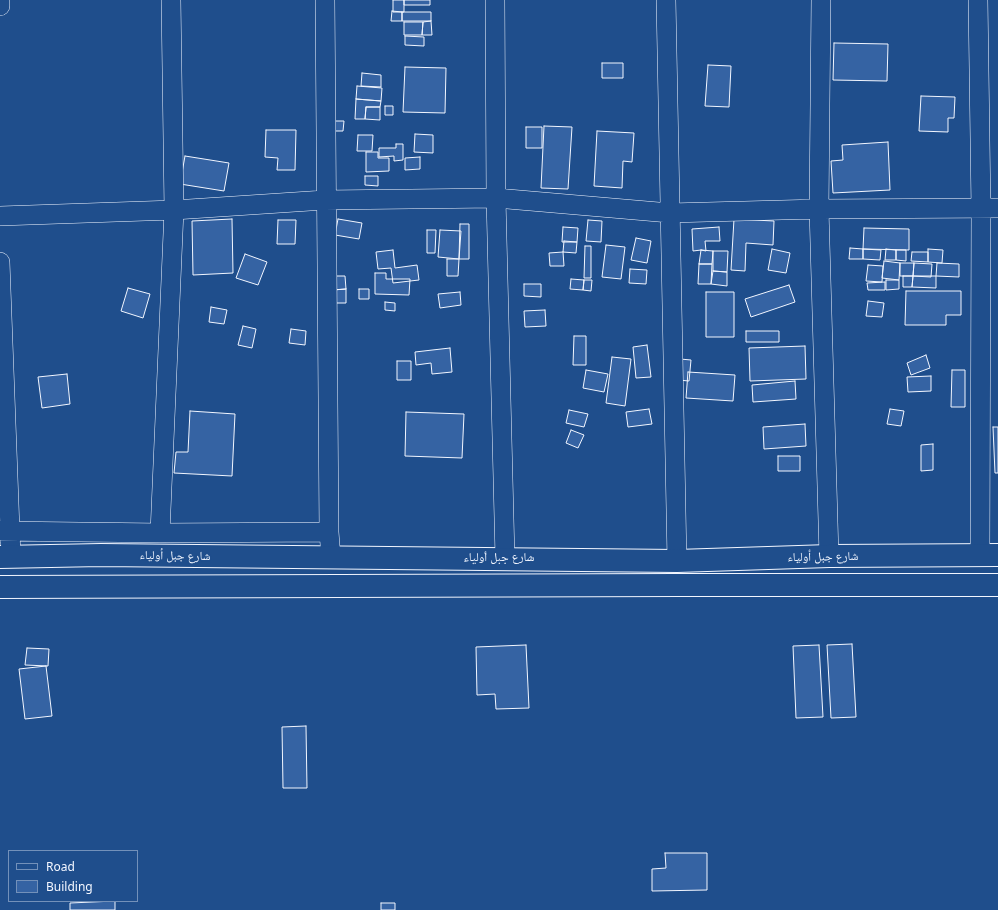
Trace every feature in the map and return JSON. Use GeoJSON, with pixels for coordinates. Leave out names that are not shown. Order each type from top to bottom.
{"type":"FeatureCollection","features":[{"type":"Feature","properties":{"kind":"main road","name":"شارع جبل أولياء"},"geometry":{"type":"LineString","coordinates":[[6,557],[108,555],[677,560],[829,556],[989,555]]}},
{"type":"Feature","properties":{"kind":"main road"},"geometry":{"type":"LineString","coordinates":[[0,587],[998,585]]}},
{"type":"Feature","properties":{"kind":"street"},"geometry":{"type":"LineString","coordinates":[[0,0],[0,6]]}},
{"type":"Feature","properties":{"kind":"street"},"geometry":{"type":"LineString","coordinates":[[160,533],[174,210],[171,0]]}},
{"type":"Feature","properties":{"kind":"street"},"geometry":{"type":"LineString","coordinates":[[325,0],[329,532],[331,558]]}},
{"type":"Feature","properties":{"kind":"street"},"geometry":{"type":"LineString","coordinates":[[495,0],[496,198],[505,558]]}},
{"type":"Feature","properties":{"kind":"street"},"geometry":{"type":"LineString","coordinates":[[666,0],[677,560]]}},
{"type":"Feature","properties":{"kind":"street"},"geometry":{"type":"LineString","coordinates":[[821,0],[819,209],[829,556]]}},
{"type":"Feature","properties":{"kind":"street"},"geometry":{"type":"LineString","coordinates":[[978,0],[990,209],[989,555]]}},
{"type":"Feature","properties":{"kind":"street"},"geometry":{"type":"LineString","coordinates":[[0,216],[174,210],[326,200],[496,198],[670,213],[819,209],[990,209]]}},
{"type":"Feature","properties":{"kind":"street"},"geometry":{"type":"LineString","coordinates":[[0,262],[6,557]]}},
{"type":"Feature","properties":{"kind":"street"},"geometry":{"type":"LineString","coordinates":[[5,531],[160,533],[329,532]]}},
{"type":"Feature","properties":{"kind":"building"},"geometry":{"type":"Polygon","coordinates":[[[393,0],[404,0],[404,12],[393,12],[393,0]]]}},
{"type":"Feature","properties":{"kind":"building"},"geometry":{"type":"Polygon","coordinates":[[[404,0],[430,0],[430,5],[404,5],[404,0]]]}},
{"type":"Feature","properties":{"kind":"building"},"geometry":{"type":"Polygon","coordinates":[[[392,11],[402,12],[402,21],[391,21],[392,11]]]}},
{"type":"Feature","properties":{"kind":"building"},"geometry":{"type":"Polygon","coordinates":[[[402,12],[431,12],[431,21],[402,21],[402,12]]]}},
{"type":"Feature","properties":{"kind":"building"},"geometry":{"type":"Polygon","coordinates":[[[431,21],[432,35],[422,35],[423,22],[431,21]]]}},
{"type":"Feature","properties":{"kind":"building"},"geometry":{"type":"Polygon","coordinates":[[[404,22],[423,22],[422,35],[404,35],[404,22]]]}},
{"type":"Feature","properties":{"kind":"building"},"geometry":{"type":"Polygon","coordinates":[[[405,36],[424,37],[424,46],[405,45],[405,36]]]}},
{"type":"Feature","properties":{"kind":"building"},"geometry":{"type":"Polygon","coordinates":[[[834,43],[888,44],[887,81],[833,80],[834,43]]]}},
{"type":"Feature","properties":{"kind":"building"},"geometry":{"type":"Polygon","coordinates":[[[602,63],[623,63],[623,78],[602,78],[602,63]]]}},
{"type":"Feature","properties":{"kind":"building"},"geometry":{"type":"Polygon","coordinates":[[[708,65],[731,66],[729,107],[705,106],[708,65]]]}},
{"type":"Feature","properties":{"kind":"building"},"geometry":{"type":"Polygon","coordinates":[[[405,67],[446,68],[445,113],[403,112],[405,67]]]}},
{"type":"Feature","properties":{"kind":"building"},"geometry":{"type":"Polygon","coordinates":[[[362,73],[381,75],[381,87],[361,86],[362,73]]]}},
{"type":"Feature","properties":{"kind":"building"},"geometry":{"type":"Polygon","coordinates":[[[357,86],[382,88],[381,101],[356,99],[357,86]]]}},
{"type":"Feature","properties":{"kind":"building"},"geometry":{"type":"Polygon","coordinates":[[[921,96],[955,97],[954,118],[948,118],[948,132],[919,131],[921,96]]]}},
{"type":"Feature","properties":{"kind":"building"},"geometry":{"type":"Polygon","coordinates":[[[356,99],[381,101],[380,107],[366,107],[365,119],[355,119],[356,99]]]}},
{"type":"Feature","properties":{"kind":"building"},"geometry":{"type":"Polygon","coordinates":[[[385,106],[393,106],[393,115],[385,115],[385,106]]]}},
{"type":"Feature","properties":{"kind":"building"},"geometry":{"type":"Polygon","coordinates":[[[366,107],[380,107],[380,120],[365,119],[366,107]]]}},
{"type":"Feature","properties":{"kind":"building"},"geometry":{"type":"Polygon","coordinates":[[[330,121],[344,121],[343,131],[330,131],[330,121]]]}},
{"type":"Feature","properties":{"kind":"building"},"geometry":{"type":"Polygon","coordinates":[[[544,126],[572,127],[568,189],[541,188],[544,126]]]}},
{"type":"Feature","properties":{"kind":"building"},"geometry":{"type":"Polygon","coordinates":[[[526,127],[542,127],[542,148],[526,148],[526,127]]]}},
{"type":"Feature","properties":{"kind":"building"},"geometry":{"type":"Polygon","coordinates":[[[266,130],[296,130],[295,170],[277,170],[278,158],[265,157],[266,130]]]}},
{"type":"Feature","properties":{"kind":"building"},"geometry":{"type":"Polygon","coordinates":[[[597,131],[634,133],[632,162],[623,161],[622,188],[594,186],[597,131]]]}},
{"type":"Feature","properties":{"kind":"building"},"geometry":{"type":"Polygon","coordinates":[[[415,134],[433,135],[433,153],[414,152],[415,134]]]}},
{"type":"Feature","properties":{"kind":"building"},"geometry":{"type":"Polygon","coordinates":[[[358,135],[373,135],[372,151],[357,151],[358,135]]]}},
{"type":"Feature","properties":{"kind":"building"},"geometry":{"type":"Polygon","coordinates":[[[888,142],[890,190],[833,193],[831,161],[843,160],[842,145],[888,142]]]}},
{"type":"Feature","properties":{"kind":"building"},"geometry":{"type":"Polygon","coordinates":[[[396,144],[403,144],[403,160],[394,161],[394,156],[379,157],[379,148],[396,148],[396,144]]]}},
{"type":"Feature","properties":{"kind":"building"},"geometry":{"type":"Polygon","coordinates":[[[366,152],[378,152],[378,158],[389,158],[389,171],[366,172],[366,152]]]}},
{"type":"Feature","properties":{"kind":"building"},"geometry":{"type":"Polygon","coordinates":[[[185,156],[229,163],[224,191],[180,184],[185,156]]]}},
{"type":"Feature","properties":{"kind":"building"},"geometry":{"type":"Polygon","coordinates":[[[420,157],[420,169],[405,170],[405,158],[420,157]]]}},
{"type":"Feature","properties":{"kind":"building"},"geometry":{"type":"Polygon","coordinates":[[[365,176],[378,176],[378,186],[365,185],[365,176]]]}},
{"type":"Feature","properties":{"kind":"building"},"geometry":{"type":"Polygon","coordinates":[[[232,219],[233,273],[193,275],[192,221],[232,219]]]}},
{"type":"Feature","properties":{"kind":"building"},"geometry":{"type":"Polygon","coordinates":[[[338,219],[362,223],[359,239],[335,235],[338,219]]]}},
{"type":"Feature","properties":{"kind":"building"},"geometry":{"type":"Polygon","coordinates":[[[734,219],[774,221],[773,245],[746,243],[745,271],[731,270],[734,219]]]}},
{"type":"Feature","properties":{"kind":"building"},"geometry":{"type":"Polygon","coordinates":[[[278,220],[296,220],[295,244],[277,244],[278,220]]]}},
{"type":"Feature","properties":{"kind":"building"},"geometry":{"type":"Polygon","coordinates":[[[588,220],[602,221],[601,242],[586,241],[588,220]]]}},
{"type":"Feature","properties":{"kind":"building"},"geometry":{"type":"Polygon","coordinates":[[[460,224],[469,224],[469,259],[459,259],[460,224]]]}},
{"type":"Feature","properties":{"kind":"building"},"geometry":{"type":"Polygon","coordinates":[[[563,227],[578,228],[577,242],[562,242],[563,227]]]}},
{"type":"Feature","properties":{"kind":"building"},"geometry":{"type":"Polygon","coordinates":[[[719,227],[720,241],[705,241],[706,251],[693,251],[692,229],[719,227]]]}},
{"type":"Feature","properties":{"kind":"building"},"geometry":{"type":"Polygon","coordinates":[[[864,228],[909,229],[909,250],[863,249],[864,228]]]}},
{"type":"Feature","properties":{"kind":"building"},"geometry":{"type":"Polygon","coordinates":[[[427,230],[436,230],[435,253],[427,253],[427,230]]]}},
{"type":"Feature","properties":{"kind":"building"},"geometry":{"type":"Polygon","coordinates":[[[440,230],[461,231],[459,259],[438,257],[440,230]]]}},
{"type":"Feature","properties":{"kind":"building"},"geometry":{"type":"Polygon","coordinates":[[[636,238],[651,241],[647,263],[631,260],[636,238]]]}},
{"type":"Feature","properties":{"kind":"building"},"geometry":{"type":"Polygon","coordinates":[[[564,241],[577,242],[576,253],[563,252],[564,241]]]}},
{"type":"Feature","properties":{"kind":"building"},"geometry":{"type":"Polygon","coordinates":[[[606,245],[625,247],[621,279],[602,277],[606,245]]]}},
{"type":"Feature","properties":{"kind":"building"},"geometry":{"type":"Polygon","coordinates":[[[585,246],[591,246],[591,278],[584,278],[585,246]]]}},
{"type":"Feature","properties":{"kind":"building"},"geometry":{"type":"Polygon","coordinates":[[[850,248],[863,249],[863,259],[849,259],[850,248]]]}},
{"type":"Feature","properties":{"kind":"building"},"geometry":{"type":"Polygon","coordinates":[[[772,249],[790,253],[786,273],[768,270],[772,249]]]}},
{"type":"Feature","properties":{"kind":"building"},"geometry":{"type":"Polygon","coordinates":[[[863,249],[881,250],[880,260],[863,259],[863,249]]]}},
{"type":"Feature","properties":{"kind":"building"},"geometry":{"type":"Polygon","coordinates":[[[886,249],[896,250],[896,260],[885,260],[886,249]]]}},
{"type":"Feature","properties":{"kind":"building"},"geometry":{"type":"Polygon","coordinates":[[[928,249],[943,250],[942,263],[928,262],[928,249]]]}},
{"type":"Feature","properties":{"kind":"building"},"geometry":{"type":"Polygon","coordinates":[[[393,250],[395,268],[417,265],[419,280],[393,283],[391,268],[378,269],[376,252],[393,250]]]}},
{"type":"Feature","properties":{"kind":"building"},"geometry":{"type":"Polygon","coordinates":[[[701,250],[713,251],[712,264],[699,264],[701,250]]]}},
{"type":"Feature","properties":{"kind":"building"},"geometry":{"type":"Polygon","coordinates":[[[896,250],[906,250],[906,261],[896,260],[896,250]]]}},
{"type":"Feature","properties":{"kind":"building"},"geometry":{"type":"Polygon","coordinates":[[[713,251],[728,251],[727,272],[713,271],[713,251]]]}},
{"type":"Feature","properties":{"kind":"building"},"geometry":{"type":"Polygon","coordinates":[[[563,252],[564,266],[550,266],[549,253],[563,252]]]}},
{"type":"Feature","properties":{"kind":"building"},"geometry":{"type":"Polygon","coordinates":[[[912,252],[928,252],[928,262],[911,261],[912,252]]]}},
{"type":"Feature","properties":{"kind":"building"},"geometry":{"type":"Polygon","coordinates":[[[245,254],[267,262],[258,285],[236,278],[245,254]]]}},
{"type":"Feature","properties":{"kind":"building"},"geometry":{"type":"Polygon","coordinates":[[[447,259],[459,259],[458,276],[447,276],[447,259]]]}},
{"type":"Feature","properties":{"kind":"building"},"geometry":{"type":"Polygon","coordinates":[[[884,261],[900,263],[899,280],[882,278],[884,261]]]}},
{"type":"Feature","properties":{"kind":"building"},"geometry":{"type":"Polygon","coordinates":[[[900,263],[914,263],[913,276],[900,276],[900,263]]]}},
{"type":"Feature","properties":{"kind":"building"},"geometry":{"type":"Polygon","coordinates":[[[914,263],[932,264],[931,277],[913,276],[914,263]]]}},
{"type":"Feature","properties":{"kind":"building"},"geometry":{"type":"Polygon","coordinates":[[[937,263],[959,264],[959,277],[936,276],[937,263]]]}},
{"type":"Feature","properties":{"kind":"building"},"geometry":{"type":"Polygon","coordinates":[[[699,264],[712,264],[711,284],[698,284],[699,264]]]}},
{"type":"Feature","properties":{"kind":"building"},"geometry":{"type":"Polygon","coordinates":[[[868,265],[883,266],[882,282],[866,281],[868,265]]]}},
{"type":"Feature","properties":{"kind":"building"},"geometry":{"type":"Polygon","coordinates":[[[630,269],[647,270],[646,284],[629,283],[630,269]]]}},
{"type":"Feature","properties":{"kind":"building"},"geometry":{"type":"Polygon","coordinates":[[[713,271],[727,272],[727,286],[711,284],[713,271]]]}},
{"type":"Feature","properties":{"kind":"building"},"geometry":{"type":"Polygon","coordinates":[[[375,273],[386,273],[386,279],[410,279],[409,295],[375,294],[375,273]]]}},
{"type":"Feature","properties":{"kind":"building"},"geometry":{"type":"Polygon","coordinates":[[[332,276],[345,276],[346,289],[332,290],[332,276]]]}},
{"type":"Feature","properties":{"kind":"building"},"geometry":{"type":"Polygon","coordinates":[[[903,276],[913,276],[912,287],[903,287],[903,276]]]}},
{"type":"Feature","properties":{"kind":"building"},"geometry":{"type":"Polygon","coordinates":[[[913,276],[936,276],[936,288],[912,287],[913,276]]]}},
{"type":"Feature","properties":{"kind":"building"},"geometry":{"type":"Polygon","coordinates":[[[571,279],[584,280],[583,290],[570,289],[571,279]]]}},
{"type":"Feature","properties":{"kind":"building"},"geometry":{"type":"Polygon","coordinates":[[[584,280],[592,280],[591,291],[583,290],[584,280]]]}},
{"type":"Feature","properties":{"kind":"building"},"geometry":{"type":"Polygon","coordinates":[[[886,280],[899,280],[899,289],[886,290],[886,280]]]}},
{"type":"Feature","properties":{"kind":"building"},"geometry":{"type":"Polygon","coordinates":[[[885,282],[885,290],[868,290],[867,283],[885,282]]]}},
{"type":"Feature","properties":{"kind":"building"},"geometry":{"type":"Polygon","coordinates":[[[524,284],[541,284],[541,297],[524,296],[524,284]]]}},
{"type":"Feature","properties":{"kind":"building"},"geometry":{"type":"Polygon","coordinates":[[[789,285],[795,302],[751,317],[745,299],[789,285]]]}},
{"type":"Feature","properties":{"kind":"building"},"geometry":{"type":"Polygon","coordinates":[[[128,288],[150,294],[143,318],[121,311],[128,288]]]}},
{"type":"Feature","properties":{"kind":"building"},"geometry":{"type":"Polygon","coordinates":[[[346,289],[346,303],[332,303],[332,290],[346,289]]]}},
{"type":"Feature","properties":{"kind":"building"},"geometry":{"type":"Polygon","coordinates":[[[359,289],[369,289],[369,299],[359,299],[359,289]]]}},
{"type":"Feature","properties":{"kind":"building"},"geometry":{"type":"Polygon","coordinates":[[[906,291],[961,291],[961,315],[946,315],[946,325],[905,325],[906,291]]]}},
{"type":"Feature","properties":{"kind":"building"},"geometry":{"type":"Polygon","coordinates":[[[460,292],[461,305],[440,308],[438,294],[460,292]]]}},
{"type":"Feature","properties":{"kind":"building"},"geometry":{"type":"Polygon","coordinates":[[[706,292],[734,292],[734,337],[706,337],[706,292]]]}},
{"type":"Feature","properties":{"kind":"building"},"geometry":{"type":"Polygon","coordinates":[[[868,301],[884,303],[882,317],[866,316],[868,301]]]}},
{"type":"Feature","properties":{"kind":"building"},"geometry":{"type":"Polygon","coordinates":[[[385,302],[395,303],[395,311],[385,310],[385,302]]]}},
{"type":"Feature","properties":{"kind":"building"},"geometry":{"type":"Polygon","coordinates":[[[211,307],[227,310],[224,324],[209,322],[211,307]]]}},
{"type":"Feature","properties":{"kind":"building"},"geometry":{"type":"Polygon","coordinates":[[[545,310],[546,326],[525,327],[524,311],[545,310]]]}},
{"type":"Feature","properties":{"kind":"building"},"geometry":{"type":"Polygon","coordinates":[[[243,326],[256,329],[252,348],[238,345],[243,326]]]}},
{"type":"Feature","properties":{"kind":"building"},"geometry":{"type":"Polygon","coordinates":[[[291,329],[306,331],[305,345],[289,343],[291,329]]]}},
{"type":"Feature","properties":{"kind":"building"},"geometry":{"type":"Polygon","coordinates":[[[746,331],[779,331],[779,342],[746,342],[746,331]]]}},
{"type":"Feature","properties":{"kind":"building"},"geometry":{"type":"Polygon","coordinates":[[[574,336],[586,336],[586,365],[573,365],[574,336]]]}},
{"type":"Feature","properties":{"kind":"building"},"geometry":{"type":"Polygon","coordinates":[[[647,345],[651,377],[636,378],[633,347],[647,345]]]}},
{"type":"Feature","properties":{"kind":"building"},"geometry":{"type":"Polygon","coordinates":[[[805,346],[806,379],[750,381],[749,348],[805,346]]]}},
{"type":"Feature","properties":{"kind":"building"},"geometry":{"type":"Polygon","coordinates":[[[450,348],[452,372],[432,374],[431,363],[416,365],[415,352],[450,348]]]}},
{"type":"Feature","properties":{"kind":"building"},"geometry":{"type":"Polygon","coordinates":[[[926,355],[930,368],[911,375],[907,363],[926,355]]]}},
{"type":"Feature","properties":{"kind":"building"},"geometry":{"type":"Polygon","coordinates":[[[612,357],[631,359],[625,406],[606,403],[612,357]]]}},
{"type":"Feature","properties":{"kind":"building"},"geometry":{"type":"Polygon","coordinates":[[[680,359],[691,360],[689,381],[678,380],[680,359]]]}},
{"type":"Feature","properties":{"kind":"building"},"geometry":{"type":"Polygon","coordinates":[[[397,361],[411,361],[411,380],[397,380],[397,361]]]}},
{"type":"Feature","properties":{"kind":"building"},"geometry":{"type":"Polygon","coordinates":[[[586,370],[608,374],[604,392],[583,388],[586,370]]]}},
{"type":"Feature","properties":{"kind":"building"},"geometry":{"type":"Polygon","coordinates":[[[952,370],[965,370],[965,407],[951,407],[952,370]]]}},
{"type":"Feature","properties":{"kind":"building"},"geometry":{"type":"Polygon","coordinates":[[[688,372],[735,375],[733,401],[686,398],[688,372]]]}},
{"type":"Feature","properties":{"kind":"building"},"geometry":{"type":"Polygon","coordinates":[[[67,374],[70,404],[42,408],[38,377],[67,374]]]}},
{"type":"Feature","properties":{"kind":"building"},"geometry":{"type":"Polygon","coordinates":[[[931,376],[931,391],[908,392],[907,377],[931,376]]]}},
{"type":"Feature","properties":{"kind":"building"},"geometry":{"type":"Polygon","coordinates":[[[795,381],[796,399],[753,402],[752,385],[795,381]]]}},
{"type":"Feature","properties":{"kind":"building"},"geometry":{"type":"Polygon","coordinates":[[[649,409],[652,424],[628,427],[626,412],[649,409]]]}},
{"type":"Feature","properties":{"kind":"building"},"geometry":{"type":"Polygon","coordinates":[[[890,409],[904,411],[901,426],[887,424],[890,409]]]}},
{"type":"Feature","properties":{"kind":"building"},"geometry":{"type":"Polygon","coordinates":[[[569,410],[588,414],[584,427],[566,423],[569,410]]]}},
{"type":"Feature","properties":{"kind":"building"},"geometry":{"type":"Polygon","coordinates":[[[190,411],[235,414],[232,476],[174,473],[176,452],[188,452],[190,411]]]}},
{"type":"Feature","properties":{"kind":"building"},"geometry":{"type":"Polygon","coordinates":[[[406,412],[464,414],[462,458],[405,456],[406,412]]]}},
{"type":"Feature","properties":{"kind":"building"},"geometry":{"type":"Polygon","coordinates":[[[805,424],[806,446],[764,449],[763,427],[805,424]]]}},
{"type":"Feature","properties":{"kind":"building"},"geometry":{"type":"Polygon","coordinates":[[[993,427],[998,427],[998,473],[995,473],[993,427]]]}},
{"type":"Feature","properties":{"kind":"building"},"geometry":{"type":"Polygon","coordinates":[[[571,430],[584,435],[578,448],[566,443],[571,430]]]}},
{"type":"Feature","properties":{"kind":"building"},"geometry":{"type":"Polygon","coordinates":[[[933,444],[933,470],[921,471],[921,445],[933,444]]]}},
{"type":"Feature","properties":{"kind":"building"},"geometry":{"type":"Polygon","coordinates":[[[778,456],[800,456],[800,471],[778,471],[778,456]]]}},
{"type":"Feature","properties":{"kind":"building"},"geometry":{"type":"Polygon","coordinates":[[[852,644],[856,717],[831,718],[827,645],[852,644]]]}},
{"type":"Feature","properties":{"kind":"building"},"geometry":{"type":"Polygon","coordinates":[[[526,645],[529,708],[496,709],[495,694],[477,695],[476,647],[526,645]]]}},
{"type":"Feature","properties":{"kind":"building"},"geometry":{"type":"Polygon","coordinates":[[[819,645],[823,717],[796,718],[793,646],[819,645]]]}},
{"type":"Feature","properties":{"kind":"building"},"geometry":{"type":"Polygon","coordinates":[[[27,648],[49,649],[48,666],[25,665],[27,648]]]}},
{"type":"Feature","properties":{"kind":"building"},"geometry":{"type":"Polygon","coordinates":[[[46,666],[52,716],[25,719],[19,669],[46,666]]]}},
{"type":"Feature","properties":{"kind":"building"},"geometry":{"type":"Polygon","coordinates":[[[306,726],[307,788],[283,788],[282,727],[306,726]]]}},
{"type":"Feature","properties":{"kind":"building"},"geometry":{"type":"Polygon","coordinates":[[[665,853],[707,853],[707,890],[652,891],[652,869],[666,868],[665,853]]]}},
{"type":"Feature","properties":{"kind":"building"},"geometry":{"type":"Polygon","coordinates":[[[115,902],[115,910],[70,910],[70,903],[115,902]]]}},
{"type":"Feature","properties":{"kind":"building"},"geometry":{"type":"Polygon","coordinates":[[[381,903],[395,903],[395,910],[381,910],[381,903]]]}}]}
